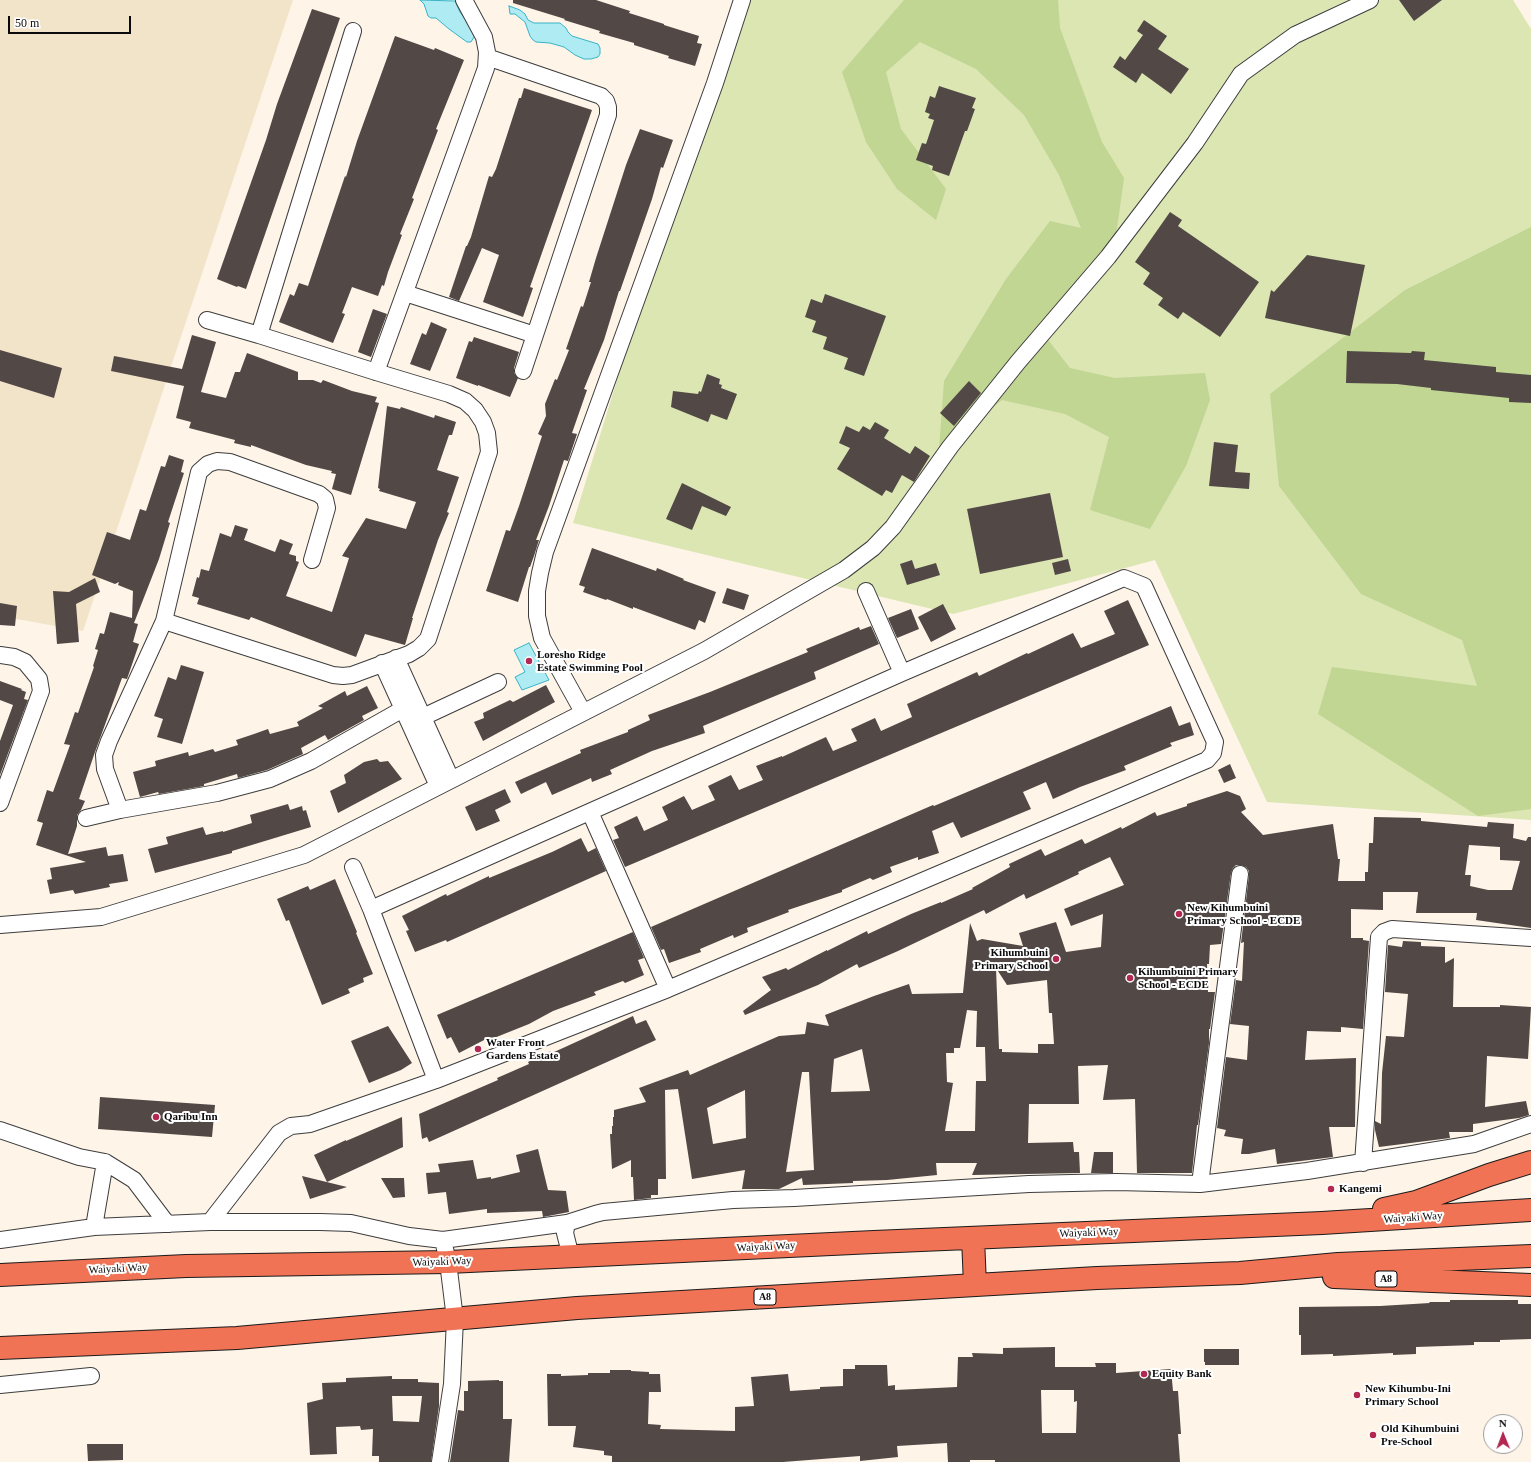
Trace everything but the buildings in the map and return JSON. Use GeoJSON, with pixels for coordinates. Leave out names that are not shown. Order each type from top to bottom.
{"type":"FeatureCollection","features":[{"type":"Feature","properties":{"kind":"highway"},"geometry":{"type":"LineString","coordinates":[[1322,1223],[1416,1202],[1489,1175],[1531,1162]]}},
{"type":"Feature","properties":{"kind":"highway","name":"Waiyaki Way"},"geometry":{"type":"LineString","coordinates":[[0,1274],[186,1266],[448,1262],[570,1257],[1322,1223],[1531,1210]]}},
{"type":"Feature","properties":{"kind":"highway"},"geometry":{"type":"LineString","coordinates":[[973,1238],[974,1285]]}},
{"type":"Feature","properties":{"kind":"highway","name":"A8"},"geometry":{"type":"LineString","coordinates":[[0,1348],[237,1338],[578,1308],[1097,1278],[1240,1273],[1338,1264],[1531,1256]]}},
{"type":"Feature","properties":{"kind":"highway","name":"A8"},"geometry":{"type":"LineString","coordinates":[[1240,1273],[1531,1285]]}},
{"type":"Feature","properties":{"kind":"street"},"geometry":{"type":"LineString","coordinates":[[376,372],[486,68],[487,58],[484,37],[464,0]]}},
{"type":"Feature","properties":{"kind":"street"},"geometry":{"type":"LineString","coordinates":[[583,712],[542,638],[537,616],[537,590],[544,552],[715,83],[742,0]]}},
{"type":"Feature","properties":{"kind":"street"},"geometry":{"type":"LineString","coordinates":[[0,925],[101,917],[304,855],[704,651],[844,570],[873,548],[893,527],[950,447],[1018,362],[1112,251],[1195,144],[1241,74],[1295,35],[1370,0]]}},
{"type":"Feature","properties":{"kind":"street"},"geometry":{"type":"LineString","coordinates":[[259,335],[353,31]]}},
{"type":"Feature","properties":{"kind":"street"},"geometry":{"type":"LineString","coordinates":[[487,58],[601,96],[606,101],[608,107],[608,115],[523,371]]}},
{"type":"Feature","properties":{"kind":"street"},"geometry":{"type":"LineString","coordinates":[[405,293],[535,336]]}},
{"type":"Feature","properties":{"kind":"street"},"geometry":{"type":"LineString","coordinates":[[164,621],[333,675],[352,675],[409,654],[420,648],[428,639],[489,452],[489,442],[483,422],[475,410],[466,401],[449,394],[207,320]]}},
{"type":"Feature","properties":{"kind":"street"},"geometry":{"type":"LineString","coordinates":[[120,810],[105,769],[104,755],[164,621],[199,472],[208,464],[218,461],[230,462],[319,494],[325,500],[327,508],[312,560]]}},
{"type":"Feature","properties":{"kind":"street"},"geometry":{"type":"LineString","coordinates":[[210,1222],[279,1133],[291,1126],[310,1124],[436,1080],[668,989],[1207,760],[1213,753],[1215,742],[1144,586],[1124,578],[902,674],[371,909]]}},
{"type":"Feature","properties":{"kind":"street"},"geometry":{"type":"LineString","coordinates":[[866,591],[902,674]]}},
{"type":"Feature","properties":{"kind":"street"},"geometry":{"type":"LineString","coordinates":[[0,655],[14,657],[25,662],[39,679],[41,691],[0,803]]}},
{"type":"Feature","properties":{"kind":"street"},"geometry":{"type":"LineString","coordinates":[[389,661],[404,709],[445,783]]}},
{"type":"Feature","properties":{"kind":"street"},"geometry":{"type":"LineString","coordinates":[[389,661],[423,717],[445,783]]}},
{"type":"Feature","properties":{"kind":"street"},"geometry":{"type":"LineString","coordinates":[[423,717],[498,682]]}},
{"type":"Feature","properties":{"kind":"street"},"geometry":{"type":"LineString","coordinates":[[86,818],[120,810],[217,793],[270,779],[311,761],[404,709]]}},
{"type":"Feature","properties":{"kind":"street"},"geometry":{"type":"LineString","coordinates":[[590,812],[668,989]]}},
{"type":"Feature","properties":{"kind":"street"},"geometry":{"type":"LineString","coordinates":[[353,867],[371,909],[436,1080]]}},
{"type":"Feature","properties":{"kind":"street"},"geometry":{"type":"LineString","coordinates":[[1200,1184],[1240,874]]}},
{"type":"Feature","properties":{"kind":"street"},"geometry":{"type":"LineString","coordinates":[[1363,1163],[1379,937],[1384,932],[1392,929],[1531,938]]}},
{"type":"Feature","properties":{"kind":"street"},"geometry":{"type":"LineString","coordinates":[[0,1240],[94,1227],[210,1222],[320,1222],[351,1223],[409,1236],[443,1240],[567,1223],[603,1212],[733,1200],[802,1198],[1029,1184],[1116,1182],[1200,1184],[1363,1163],[1474,1144],[1531,1124]]}},
{"type":"Feature","properties":{"kind":"street"},"geometry":{"type":"LineString","coordinates":[[0,1130],[68,1154],[105,1162],[134,1180],[169,1224]]}},
{"type":"Feature","properties":{"kind":"street"},"geometry":{"type":"LineString","coordinates":[[94,1227],[105,1162]]}},
{"type":"Feature","properties":{"kind":"street"},"geometry":{"type":"LineString","coordinates":[[567,1223],[566,1233],[570,1257]]}},
{"type":"Feature","properties":{"kind":"street"},"geometry":{"type":"LineString","coordinates":[[440,1462],[452,1384],[455,1319],[448,1262],[443,1240]]}},
{"type":"Feature","properties":{"kind":"street"},"geometry":{"type":"LineString","coordinates":[[0,1385],[91,1376]]}},
{"type":"Feature","properties":{"kind":"shaded area"},"geometry":{"type":"Polygon","coordinates":[[[0,0],[293,0],[83,631],[0,616],[0,0]]]}},
{"type":"Feature","properties":{"kind":"green space"},"geometry":{"type":"Polygon","coordinates":[[[734,0],[1513,0],[1531,29],[1531,820],[1267,802],[1155,560],[953,614],[573,523],[734,0]]]}},
{"type":"Feature","properties":{"kind":"green space"},"geometry":{"type":"Polygon","coordinates":[[[904,0],[1058,0],[1060,28],[1102,142],[1124,178],[1113,257],[1045,336],[1070,368],[1115,378],[1205,373],[1210,400],[1186,466],[1150,529],[1090,510],[1109,437],[1065,414],[1002,400],[939,450],[944,381],[1006,279],[1050,221],[1081,228],[1059,175],[1024,115],[976,69],[920,42],[886,72],[901,129],[946,189],[936,220],[897,189],[866,142],[842,72],[904,0]]]}},
{"type":"Feature","properties":{"kind":"green space"},"geometry":{"type":"Polygon","coordinates":[[[1531,227],[1531,809],[1478,816],[1318,714],[1332,667],[1477,686],[1462,640],[1361,594],[1279,486],[1270,394],[1405,290],[1531,227]]]}},
{"type":"Feature","properties":{"kind":"water"},"geometry":{"type":"Polygon","coordinates":[[[420,0],[455,1],[460,12],[477,35],[471,42],[467,42],[436,18],[431,18],[428,16],[424,4],[420,0]]]}},
{"type":"Feature","properties":{"kind":"water"},"geometry":{"type":"Polygon","coordinates":[[[509,6],[520,10],[525,14],[528,20],[534,23],[560,23],[572,36],[598,44],[600,54],[598,57],[584,59],[575,55],[564,47],[550,43],[536,42],[530,36],[525,22],[515,14],[510,14],[509,6]]]}},
{"type":"Feature","properties":{"kind":"water","name":"Loresho Ridge Estate Swimming Pool"},"geometry":{"type":"Polygon","coordinates":[[[529,643],[549,680],[522,690],[515,677],[525,672],[514,650],[529,643]]]}},
{"type":"Feature","properties":{"kind":"place","name":"Loresho Ridge Estate Swimming Pool"},"geometry":{"type":"Point","coordinates":[529,661]}},
{"type":"Feature","properties":{"kind":"place","name":"New Kihumbuini Primary School - ECDE"},"geometry":{"type":"Point","coordinates":[1179,914]}},
{"type":"Feature","properties":{"kind":"place","name":"Kihumbuini Primary School"},"geometry":{"type":"Point","coordinates":[1056,959]}},
{"type":"Feature","properties":{"kind":"place","name":"Kihumbuini Primary School - ECDE"},"geometry":{"type":"Point","coordinates":[1130,978]}},
{"type":"Feature","properties":{"kind":"place","name":"Water Front Gardens Estate"},"geometry":{"type":"Point","coordinates":[478,1049]}},
{"type":"Feature","properties":{"kind":"place","name":"Qaribu Inn"},"geometry":{"type":"Point","coordinates":[156,1117]}},
{"type":"Feature","properties":{"kind":"place","name":"Kangemi"},"geometry":{"type":"Point","coordinates":[1331,1189]}},
{"type":"Feature","properties":{"kind":"place","name":"Equity Bank"},"geometry":{"type":"Point","coordinates":[1144,1374]}},
{"type":"Feature","properties":{"kind":"place","name":"New Kihumbu-Ini Primary School"},"geometry":{"type":"Point","coordinates":[1357,1395]}},
{"type":"Feature","properties":{"kind":"place","name":"Old Kihumbuini Pre-School"},"geometry":{"type":"Point","coordinates":[1373,1435]}}]}
